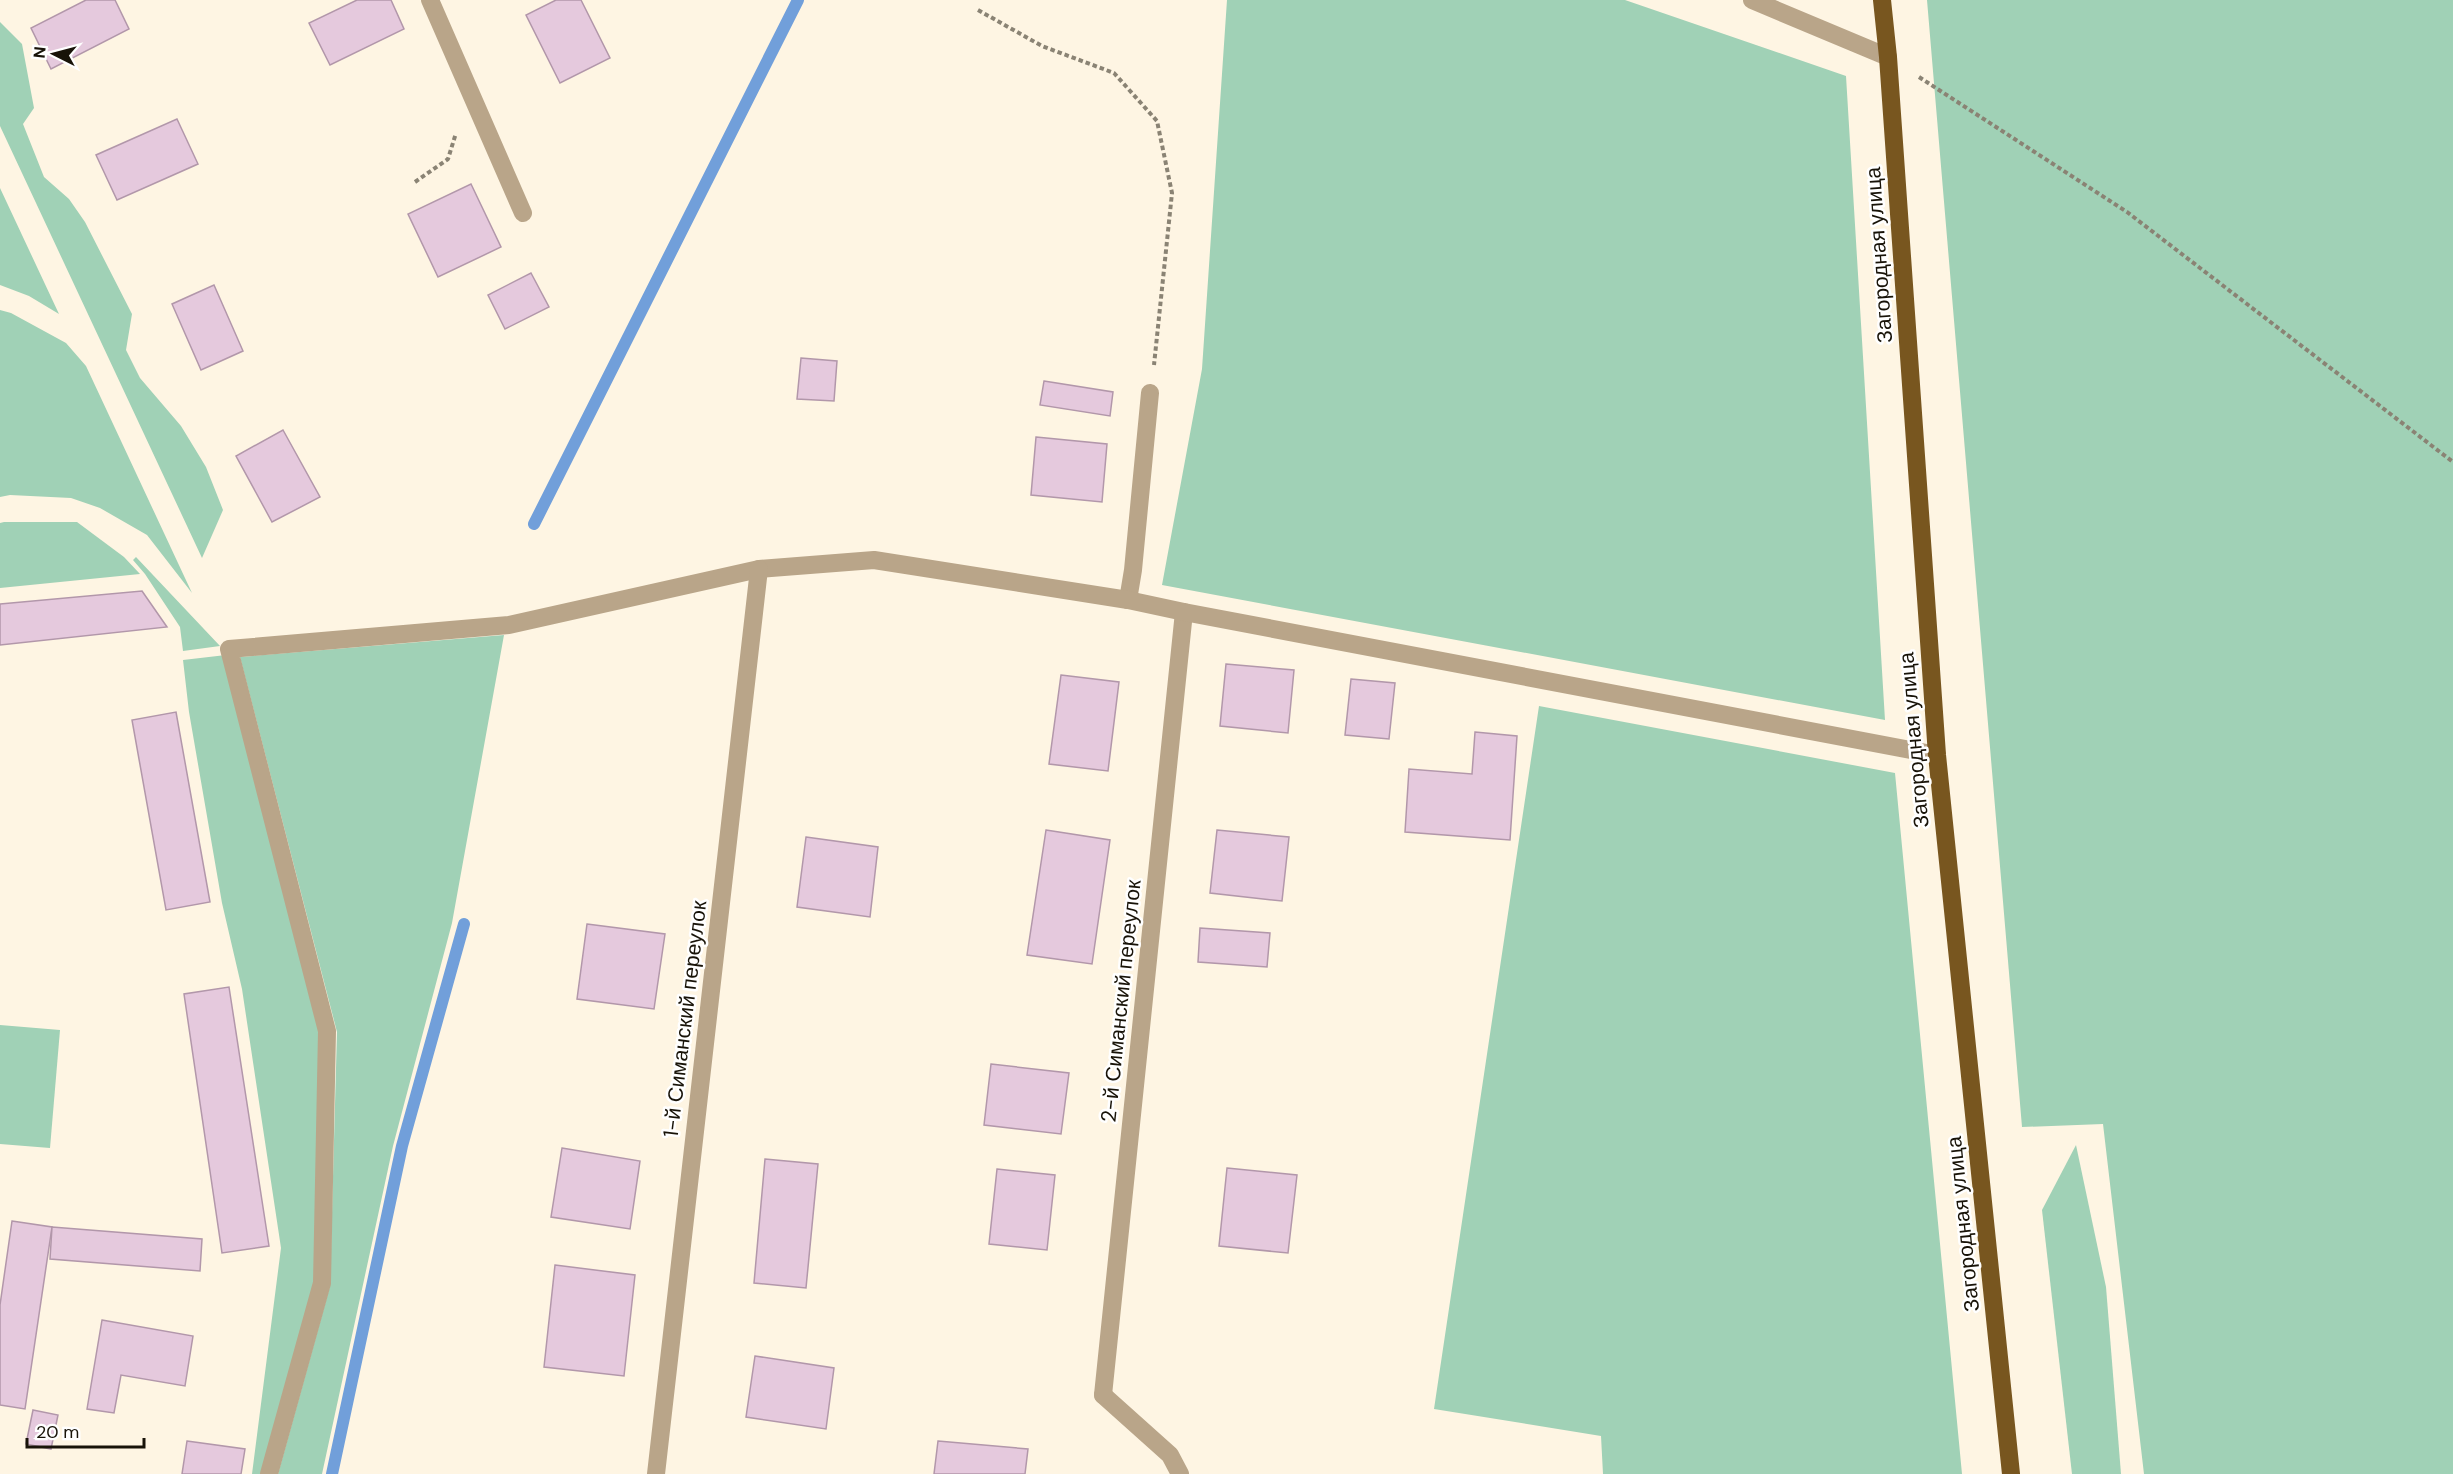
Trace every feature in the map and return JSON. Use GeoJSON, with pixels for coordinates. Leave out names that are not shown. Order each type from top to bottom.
{"type":"FeatureCollection","features":[{"type":"Feature","properties":{"kind":"highway","name":"Загородная улица"},"geometry":{"type":"LineString","coordinates":[[1882,0],[1888,57],[1936,755],[2011,1474]]}},
{"type":"Feature","properties":{"kind":"street"},"geometry":{"type":"LineString","coordinates":[[430,0],[523,213]]}},
{"type":"Feature","properties":{"kind":"street"},"geometry":{"type":"LineString","coordinates":[[1752,0],[1888,57]]}},
{"type":"Feature","properties":{"kind":"street"},"geometry":{"type":"LineString","coordinates":[[1128,600],[1133,570],[1150,393]]}},
{"type":"Feature","properties":{"kind":"street"},"geometry":{"type":"LineString","coordinates":[[269,1474],[322,1283],[327,1031],[229,649],[509,625],[759,569],[874,560],[1128,600],[1936,755]]}},
{"type":"Feature","properties":{"kind":"street","name":"1-й Симанский переулок"},"geometry":{"type":"LineString","coordinates":[[656,1474],[759,569]]}},
{"type":"Feature","properties":{"kind":"street","name":"2-й Симанский переулок"},"geometry":{"type":"LineString","coordinates":[[1180,1474],[1170,1455],[1103,1395],[1184,612]]}},
{"type":"Feature","properties":{"kind":"path"},"geometry":{"type":"LineString","coordinates":[[978,10],[1042,46],[1114,73],[1158,121],[1172,193],[1150,393]]}},
{"type":"Feature","properties":{"kind":"path"},"geometry":{"type":"LineString","coordinates":[[1888,57],[2127,212],[2453,462]]}},
{"type":"Feature","properties":{"kind":"path"},"geometry":{"type":"LineString","coordinates":[[415,182],[448,159],[468,87]]}},
{"type":"Feature","properties":{"kind":"green space"},"geometry":{"type":"Polygon","coordinates":[[[1227,0],[1625,0],[1846,76],[1885,720],[1162,585],[1202,369],[1227,0]]]}},
{"type":"Feature","properties":{"kind":"green space"},"geometry":{"type":"Polygon","coordinates":[[[1927,0],[2453,0],[2453,1474],[2144,1474],[2103,1124],[2022,1127],[1927,0]]]}},
{"type":"Feature","properties":{"kind":"green space"},"geometry":{"type":"Polygon","coordinates":[[[0,22],[22,44],[34,108],[23,124],[44,177],[69,199],[85,222],[132,314],[126,350],[140,378],[181,426],[206,467],[223,510],[202,558],[0,126],[0,22]]]}},
{"type":"Feature","properties":{"kind":"green space"},"geometry":{"type":"Polygon","coordinates":[[[0,188],[59,314],[29,296],[0,285],[0,188]]]}},
{"type":"Feature","properties":{"kind":"green space"},"geometry":{"type":"Polygon","coordinates":[[[0,310],[11,313],[66,343],[86,366],[192,593],[147,535],[100,508],[71,498],[10,495],[0,497],[0,310]]]}},
{"type":"Feature","properties":{"kind":"green space"},"geometry":{"type":"Polygon","coordinates":[[[77,522],[124,557],[140,574],[0,588],[0,523],[77,522]]]}},
{"type":"Feature","properties":{"kind":"green space"},"geometry":{"type":"Polygon","coordinates":[[[136,557],[220,646],[183,651],[180,627],[133,560],[136,557]]]}},
{"type":"Feature","properties":{"kind":"green space"},"geometry":{"type":"Polygon","coordinates":[[[504,635],[452,923],[393,1146],[322,1474],[278,1474],[330,1286],[337,1032],[240,657],[504,635]]]}},
{"type":"Feature","properties":{"kind":"green space"},"geometry":{"type":"Polygon","coordinates":[[[226,655],[321,1031],[318,1283],[264,1474],[252,1474],[281,1248],[242,989],[222,903],[189,712],[183,660],[226,655]]]}},
{"type":"Feature","properties":{"kind":"green space"},"geometry":{"type":"Polygon","coordinates":[[[1539,706],[1895,773],[1962,1474],[1603,1474],[1601,1436],[1434,1409],[1539,706]]]}},
{"type":"Feature","properties":{"kind":"green space"},"geometry":{"type":"Polygon","coordinates":[[[0,1025],[60,1030],[50,1148],[0,1144],[0,1025]]]}},
{"type":"Feature","properties":{"kind":"green space"},"geometry":{"type":"Polygon","coordinates":[[[2076,1145],[2106,1287],[2121,1474],[2072,1474],[2042,1210],[2076,1145]]]}},
{"type":"Feature","properties":{"kind":"building"},"geometry":{"type":"Polygon","coordinates":[[[86,0],[115,0],[129,29],[51,69],[31,28],[86,0]]]}},
{"type":"Feature","properties":{"kind":"building"},"geometry":{"type":"Polygon","coordinates":[[[357,0],[391,0],[404,29],[330,65],[309,23],[357,0]]]}},
{"type":"Feature","properties":{"kind":"building"},"geometry":{"type":"Polygon","coordinates":[[[556,0],[581,0],[610,58],[560,83],[526,15],[556,0]]]}},
{"type":"Feature","properties":{"kind":"building"},"geometry":{"type":"Polygon","coordinates":[[[177,119],[198,164],[117,200],[96,155],[177,119]]]}},
{"type":"Feature","properties":{"kind":"building"},"geometry":{"type":"Polygon","coordinates":[[[471,184],[501,247],[438,277],[408,214],[471,184]]]}},
{"type":"Feature","properties":{"kind":"building"},"geometry":{"type":"Polygon","coordinates":[[[531,273],[549,307],[505,329],[488,295],[531,273]]]}},
{"type":"Feature","properties":{"kind":"building"},"geometry":{"type":"Polygon","coordinates":[[[214,285],[243,351],[201,370],[172,304],[214,285]]]}},
{"type":"Feature","properties":{"kind":"building"},"geometry":{"type":"Polygon","coordinates":[[[801,358],[837,361],[834,401],[797,399],[801,358]]]}},
{"type":"Feature","properties":{"kind":"building"},"geometry":{"type":"Polygon","coordinates":[[[1044,381],[1113,392],[1110,416],[1040,405],[1044,381]]]}},
{"type":"Feature","properties":{"kind":"building"},"geometry":{"type":"Polygon","coordinates":[[[283,430],[320,497],[272,522],[236,456],[283,430]]]}},
{"type":"Feature","properties":{"kind":"building"},"geometry":{"type":"Polygon","coordinates":[[[1036,437],[1107,444],[1102,502],[1031,495],[1036,437]]]}},
{"type":"Feature","properties":{"kind":"building"},"geometry":{"type":"Polygon","coordinates":[[[142,591],[167,627],[0,645],[0,604],[142,591]]]}},
{"type":"Feature","properties":{"kind":"building"},"geometry":{"type":"Polygon","coordinates":[[[1226,664],[1294,670],[1288,733],[1220,726],[1226,664]]]}},
{"type":"Feature","properties":{"kind":"building"},"geometry":{"type":"Polygon","coordinates":[[[1061,675],[1119,682],[1108,771],[1049,764],[1061,675]]]}},
{"type":"Feature","properties":{"kind":"building"},"geometry":{"type":"Polygon","coordinates":[[[1351,679],[1395,683],[1389,739],[1345,735],[1351,679]]]}},
{"type":"Feature","properties":{"kind":"building"},"geometry":{"type":"Polygon","coordinates":[[[176,712],[210,902],[166,910],[132,720],[176,712]]]}},
{"type":"Feature","properties":{"kind":"building"},"geometry":{"type":"Polygon","coordinates":[[[1475,732],[1517,736],[1510,840],[1405,832],[1409,769],[1472,774],[1475,732]]]}},
{"type":"Feature","properties":{"kind":"building"},"geometry":{"type":"Polygon","coordinates":[[[1046,830],[1110,840],[1092,964],[1027,955],[1046,830]]]}},
{"type":"Feature","properties":{"kind":"building"},"geometry":{"type":"Polygon","coordinates":[[[1217,830],[1289,837],[1282,901],[1210,893],[1217,830]]]}},
{"type":"Feature","properties":{"kind":"building"},"geometry":{"type":"Polygon","coordinates":[[[806,837],[878,847],[870,917],[797,907],[806,837]]]}},
{"type":"Feature","properties":{"kind":"building"},"geometry":{"type":"Polygon","coordinates":[[[587,924],[665,934],[654,1009],[577,999],[587,924]]]}},
{"type":"Feature","properties":{"kind":"building"},"geometry":{"type":"Polygon","coordinates":[[[1200,928],[1270,933],[1267,967],[1198,962],[1200,928]]]}},
{"type":"Feature","properties":{"kind":"building"},"geometry":{"type":"Polygon","coordinates":[[[229,987],[269,1246],[222,1253],[184,994],[229,987]]]}},
{"type":"Feature","properties":{"kind":"building"},"geometry":{"type":"Polygon","coordinates":[[[991,1064],[1069,1073],[1061,1134],[984,1125],[991,1064]]]}},
{"type":"Feature","properties":{"kind":"building"},"geometry":{"type":"Polygon","coordinates":[[[562,1148],[640,1161],[630,1229],[551,1217],[562,1148]]]}},
{"type":"Feature","properties":{"kind":"building"},"geometry":{"type":"Polygon","coordinates":[[[765,1159],[818,1164],[806,1288],[754,1283],[765,1159]]]}},
{"type":"Feature","properties":{"kind":"building"},"geometry":{"type":"Polygon","coordinates":[[[1227,1168],[1297,1175],[1288,1253],[1219,1246],[1227,1168]]]}},
{"type":"Feature","properties":{"kind":"building"},"geometry":{"type":"Polygon","coordinates":[[[997,1169],[1055,1175],[1047,1250],[989,1244],[997,1169]]]}},
{"type":"Feature","properties":{"kind":"building"},"geometry":{"type":"Polygon","coordinates":[[[12,1221],[52,1227],[25,1409],[0,1405],[0,1305],[12,1221]]]}},
{"type":"Feature","properties":{"kind":"building"},"geometry":{"type":"Polygon","coordinates":[[[52,1227],[202,1239],[200,1271],[50,1259],[52,1227]]]}},
{"type":"Feature","properties":{"kind":"building"},"geometry":{"type":"Polygon","coordinates":[[[555,1265],[635,1275],[624,1376],[544,1367],[555,1265]]]}},
{"type":"Feature","properties":{"kind":"building"},"geometry":{"type":"Polygon","coordinates":[[[102,1320],[193,1336],[185,1386],[121,1375],[114,1413],[87,1409],[102,1320]]]}},
{"type":"Feature","properties":{"kind":"building"},"geometry":{"type":"Polygon","coordinates":[[[755,1356],[834,1368],[826,1429],[746,1417],[755,1356]]]}},
{"type":"Feature","properties":{"kind":"building"},"geometry":{"type":"Polygon","coordinates":[[[33,1410],[58,1415],[51,1449],[26,1444],[33,1410]]]}},
{"type":"Feature","properties":{"kind":"building"},"geometry":{"type":"Polygon","coordinates":[[[187,1441],[245,1449],[241,1474],[182,1474],[187,1441]]]}},
{"type":"Feature","properties":{"kind":"building"},"geometry":{"type":"Polygon","coordinates":[[[938,1441],[1028,1449],[1025,1474],[934,1474],[938,1441]]]}},
{"type":"Feature","properties":{"kind":"waterway"},"geometry":{"type":"LineString","coordinates":[[534,524],[798,0]]}},
{"type":"Feature","properties":{"kind":"waterway"},"geometry":{"type":"LineString","coordinates":[[332,1474],[402,1146],[464,924]]}}]}
